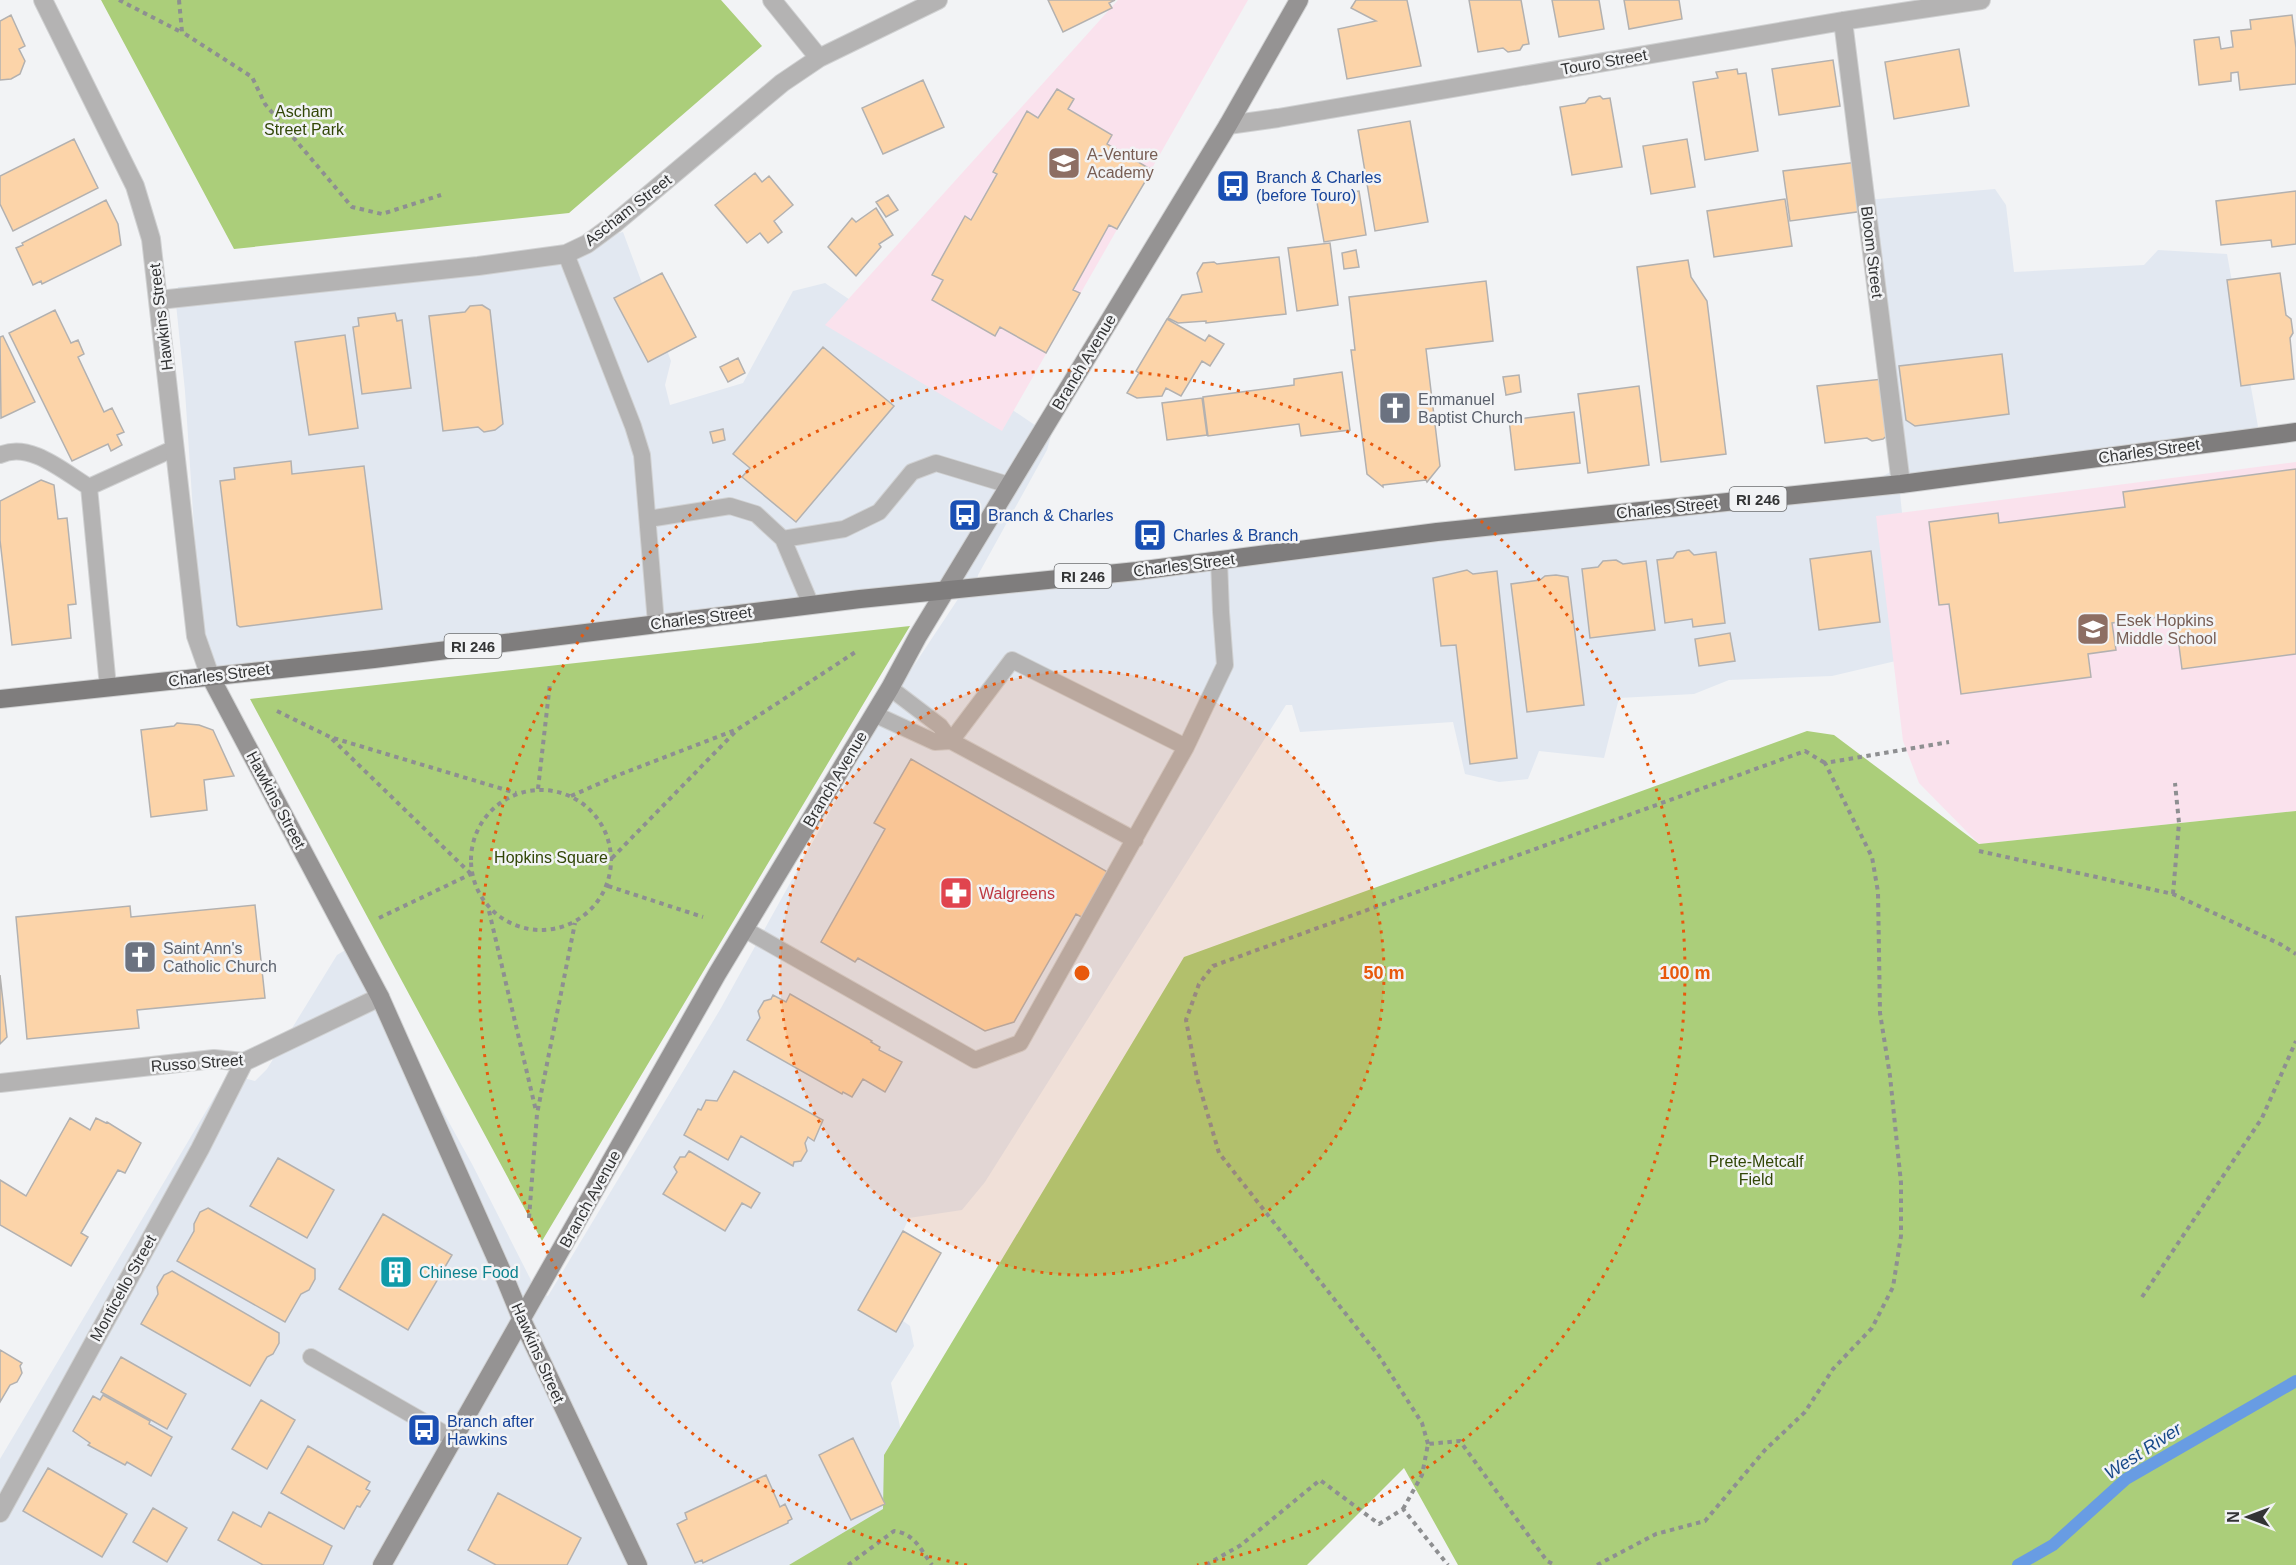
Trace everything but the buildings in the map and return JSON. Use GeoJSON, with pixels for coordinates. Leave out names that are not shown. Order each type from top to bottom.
{"type":"FeatureCollection","features":[{"type":"Feature","properties":{"kind":"main road","name":"Branch Avenue"},"geometry":{"type":"LineString","coordinates":[[382,1565],[744,929],[890,688],[1009,485],[1228,125],[1299,0]]}},
{"type":"Feature","properties":{"kind":"main road","name":"Charles Street"},"geometry":{"type":"LineString","coordinates":[[0,699],[374,659],[811,605],[1137,571],[1437,532],[1901,484],[2296,432]]}},
{"type":"Feature","properties":{"kind":"main road","name":"Hawkins Street"},"geometry":{"type":"LineString","coordinates":[[210,676],[380,997],[522,1320],[638,1565]]}},
{"type":"Feature","properties":{"kind":"street","name":"Hawkins Street"},"geometry":{"type":"LineString","coordinates":[[43,0],[135,186],[151,239],[196,636],[210,676]]}},
{"type":"Feature","properties":{"kind":"street"},"geometry":{"type":"LineString","coordinates":[[772,0],[819,58]]}},
{"type":"Feature","properties":{"kind":"street","name":"Ascham Street"},"geometry":{"type":"LineString","coordinates":[[159,300],[478,266],[566,254],[587,244],[614,224],[782,83],[819,58],[938,0]]}},
{"type":"Feature","properties":{"kind":"street","name":"Touro Street"},"geometry":{"type":"LineString","coordinates":[[1228,125],[1843,21],[1981,0]]}},
{"type":"Feature","properties":{"kind":"street","name":"Bloom Street"},"geometry":{"type":"LineString","coordinates":[[1843,21],[1901,484]]}},
{"type":"Feature","properties":{"kind":"street","name":"Russo Street"},"geometry":{"type":"LineString","coordinates":[[0,1083],[214,1059],[244,1062],[380,997]]}},
{"type":"Feature","properties":{"kind":"street","name":"Monticello Street"},"geometry":{"type":"LineString","coordinates":[[0,1513],[200,1149],[244,1062]]}},
{"type":"Feature","properties":{"kind":"lane"},"geometry":{"type":"LineString","coordinates":[[566,254],[633,426],[642,455],[656,623]]}},
{"type":"Feature","properties":{"kind":"lane"},"geometry":{"type":"LineString","coordinates":[[89,487],[176,448]]}},
{"type":"Feature","properties":{"kind":"lane"},"geometry":{"type":"LineString","coordinates":[[0,455],[8,451],[31,453],[89,487]]}},
{"type":"Feature","properties":{"kind":"lane"},"geometry":{"type":"LineString","coordinates":[[783,539],[844,529],[879,512],[912,472],[936,463],[1009,485]]}},
{"type":"Feature","properties":{"kind":"lane"},"geometry":{"type":"LineString","coordinates":[[89,487],[108,687]]}},
{"type":"Feature","properties":{"kind":"lane"},"geometry":{"type":"LineString","coordinates":[[648,519],[730,506],[756,514],[783,539],[811,605]]}},
{"type":"Feature","properties":{"kind":"lane"},"geometry":{"type":"LineString","coordinates":[[744,929],[975,1060],[1020,1043],[1186,747],[1225,665],[1219,560]]}},
{"type":"Feature","properties":{"kind":"lane"},"geometry":{"type":"LineString","coordinates":[[874,714],[935,742],[951,741],[1011,660],[1186,747]]}},
{"type":"Feature","properties":{"kind":"lane"},"geometry":{"type":"LineString","coordinates":[[890,688],[940,726],[951,741],[1135,840]]}},
{"type":"Feature","properties":{"kind":"lane"},"geometry":{"type":"LineString","coordinates":[[311,1357],[454,1438]]}},
{"type":"Feature","properties":{"kind":"path"},"geometry":{"type":"LineString","coordinates":[[119,0],[182,32],[252,77],[265,104],[352,207],[382,214],[441,195]]}},
{"type":"Feature","properties":{"kind":"path"},"geometry":{"type":"LineString","coordinates":[[179,0],[182,32]]}},
{"type":"Feature","properties":{"kind":"path"},"geometry":{"type":"LineString","coordinates":[[571,796],[621,774],[738,729],[857,651]]}},
{"type":"Feature","properties":{"kind":"path"},"geometry":{"type":"LineString","coordinates":[[538,789],[550,683]]}},
{"type":"Feature","properties":{"kind":"path"},"geometry":{"type":"LineString","coordinates":[[277,711],[330,737],[517,793]]}},
{"type":"Feature","properties":{"kind":"path"},"geometry":{"type":"LineString","coordinates":[[612,858],[738,729]]}},
{"type":"Feature","properties":{"kind":"path"},"geometry":{"type":"LineString","coordinates":[[330,737],[471,874]]}},
{"type":"Feature","properties":{"kind":"path"},"geometry":{"type":"LineString","coordinates":[[1825,763],[1949,742]]}},
{"type":"Feature","properties":{"kind":"path"},"geometry":{"type":"LineString","coordinates":[[1206,1565],[1241,1545],[1320,1480],[1379,1524],[1403,1509],[1422,1475],[1428,1444],[1422,1423],[1379,1356],[1219,1153],[1197,1078],[1186,1020],[1199,984],[1213,966],[1805,751],[1825,763],[1872,858],[1878,892],[1880,1013],[1890,1076],[1901,1183],[1901,1236],[1893,1287],[1872,1328],[1833,1369],[1805,1413],[1765,1450],[1705,1521],[1656,1534],[1597,1565]]}},
{"type":"Feature","properties":{"kind":"path"},"geometry":{"type":"LineString","coordinates":[[2173,894],[2179,823],[2175,783]]}},
{"type":"Feature","properties":{"kind":"path"},"geometry":{"type":"LineString","coordinates":[[489,910],[530,931],[575,923],[595,907],[608,886],[612,858],[600,821],[571,796],[555,790],[538,789],[517,793],[489,811],[472,840],[471,874],[477,893],[489,910],[537,1114]]}},
{"type":"Feature","properties":{"kind":"path"},"geometry":{"type":"LineString","coordinates":[[1979,852],[2173,894],[2280,944],[2296,954]]}},
{"type":"Feature","properties":{"kind":"path"},"geometry":{"type":"LineString","coordinates":[[379,918],[471,874]]}},
{"type":"Feature","properties":{"kind":"path"},"geometry":{"type":"LineString","coordinates":[[608,886],[703,917]]}},
{"type":"Feature","properties":{"kind":"path"},"geometry":{"type":"LineString","coordinates":[[529,1218],[537,1114],[575,923]]}},
{"type":"Feature","properties":{"kind":"path"},"geometry":{"type":"LineString","coordinates":[[2142,1297],[2262,1118],[2296,1041]]}},
{"type":"Feature","properties":{"kind":"path"},"geometry":{"type":"LineString","coordinates":[[1428,1444],[1460,1441],[1547,1561],[1555,1565]]}},
{"type":"Feature","properties":{"kind":"path"},"geometry":{"type":"LineString","coordinates":[[1403,1509],[1448,1565]]}},
{"type":"Feature","properties":{"kind":"path"},"geometry":{"type":"LineString","coordinates":[[848,1565],[894,1531],[904,1532],[914,1539],[932,1565]]}},
{"type":"Feature","properties":{"kind":"shaded area","name":"A-Venture Academy"},"geometry":{"type":"Polygon","coordinates":[[[1118,0],[1248,0],[1002,431],[825,325],[1118,0]]]}},
{"type":"Feature","properties":{"kind":"shaded area"},"geometry":{"type":"Polygon","coordinates":[[[1995,189],[2006,205],[2014,272],[2144,265],[2158,250],[2227,254],[2259,432],[1899,484],[1917,656],[1832,676],[1729,680],[1694,694],[1619,698],[1604,758],[1539,751],[1528,779],[1499,782],[1465,774],[1453,722],[1300,732],[1292,705],[1286,705],[985,1182],[962,1210],[909,1218],[872,1298],[910,1326],[914,1346],[891,1383],[912,1485],[819,1565],[0,1565],[0,1459],[228,1074],[255,1081],[267,1069],[337,955],[347,949],[377,992],[472,1164],[537,1292],[548,1296],[721,1008],[893,697],[962,593],[204,677],[185,391],[176,304],[178,287],[484,265],[623,232],[671,361],[665,385],[670,405],[743,383],[793,291],[825,283],[1051,436],[1047,450],[978,575],[977,583],[1872,483],[1890,472],[1868,246],[1866,200],[1995,189]]]}},
{"type":"Feature","properties":{"kind":"shaded area","name":"Esek Hopkins Middle School"},"geometry":{"type":"Polygon","coordinates":[[[2296,462],[2296,811],[1979,844],[1919,783],[1903,741],[1876,516],[2296,462]]]}},
{"type":"Feature","properties":{"kind":"green space","name":"Ascham Street Park"},"geometry":{"type":"Polygon","coordinates":[[[101,0],[721,0],[762,46],[569,213],[234,249],[101,0]]]}},
{"type":"Feature","properties":{"kind":"green space","name":"Hopkins Square"},"geometry":{"type":"Polygon","coordinates":[[[910,626],[542,1241],[250,699],[910,626]]]}},
{"type":"Feature","properties":{"kind":"green space","name":"Prete-Metcalf Field"},"geometry":{"type":"Polygon","coordinates":[[[1807,731],[1834,735],[1979,844],[2296,811],[2296,1565],[1458,1565],[1404,1468],[1307,1565],[789,1565],[883,1509],[884,1455],[1184,957],[1807,731]]]}},
{"type":"Feature","properties":{"kind":"waterway","name":"West River"},"geometry":{"type":"LineString","coordinates":[[2018,1565],[2053,1545],[2126,1479],[2296,1381]]}},
{"type":"Feature","properties":{"kind":"place","name":"A-Venture Academy"},"geometry":{"type":"Point","coordinates":[1064,163]}},
{"type":"Feature","properties":{"kind":"place","name":"Branch & Charles (before Touro)"},"geometry":{"type":"Point","coordinates":[1233,186]}},
{"type":"Feature","properties":{"kind":"place","name":"Emmanuel Baptist Church"},"geometry":{"type":"Point","coordinates":[1395,408]}},
{"type":"Feature","properties":{"kind":"place","name":"Branch & Charles"},"geometry":{"type":"Point","coordinates":[965,515]}},
{"type":"Feature","properties":{"kind":"place","name":"Charles & Branch"},"geometry":{"type":"Point","coordinates":[1150,535]}},
{"type":"Feature","properties":{"kind":"place","name":"Esek Hopkins Middle School"},"geometry":{"type":"Point","coordinates":[2093,629]}},
{"type":"Feature","properties":{"kind":"place","name":"Walgreens"},"geometry":{"type":"Point","coordinates":[956,893]}},
{"type":"Feature","properties":{"kind":"place","name":"Saint Ann's Catholic Church"},"geometry":{"type":"Point","coordinates":[140,957]}},
{"type":"Feature","properties":{"kind":"place","name":"Chinese Food"},"geometry":{"type":"Point","coordinates":[396,1272]}},
{"type":"Feature","properties":{"kind":"place","name":"Branch after Hawkins"},"geometry":{"type":"Point","coordinates":[424,1430]}}]}
